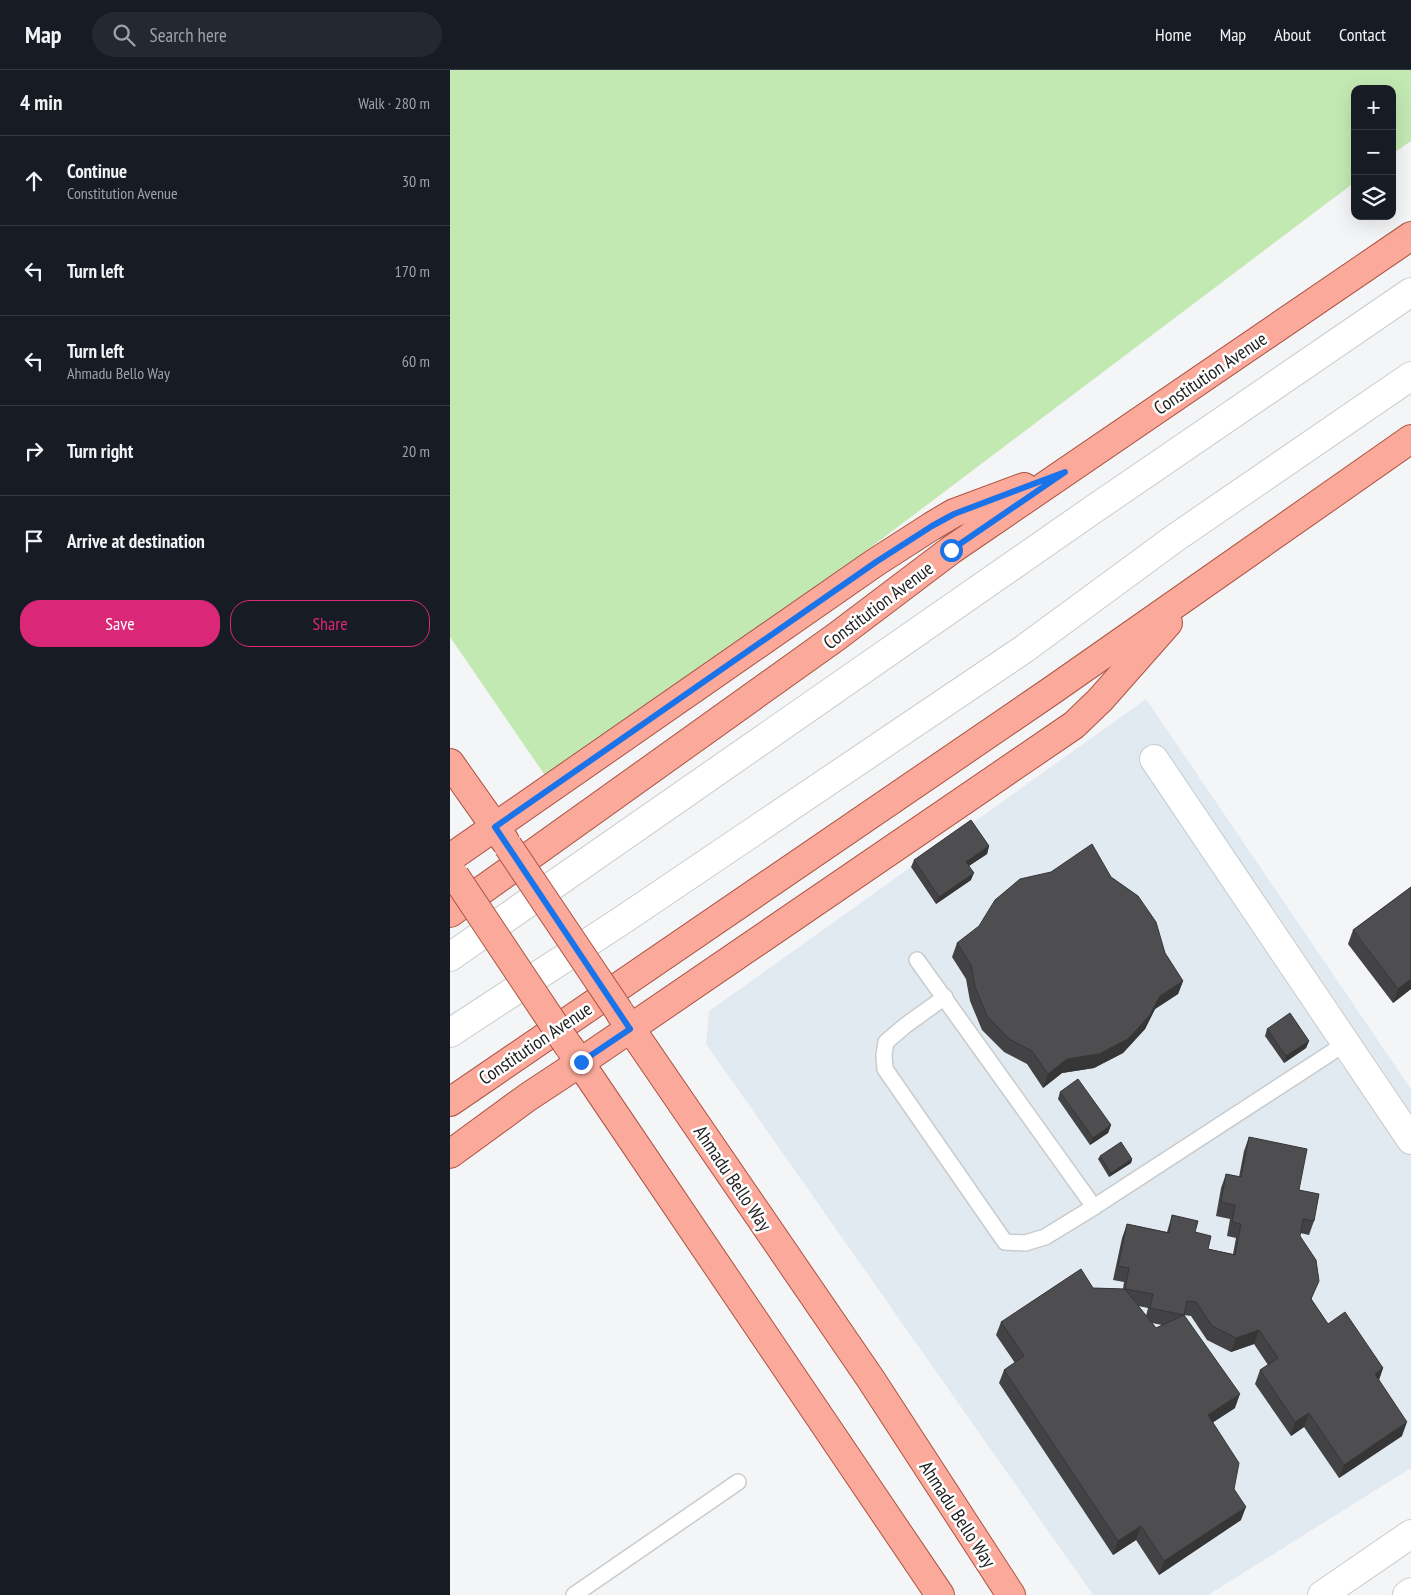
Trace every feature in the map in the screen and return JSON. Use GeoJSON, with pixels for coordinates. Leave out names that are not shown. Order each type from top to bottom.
{"type":"FeatureCollection","features":[{"type":"Feature","properties":{"kind":"main road","name":"Constitution Avenue"},"geometry":{"type":"LineString","coordinates":[[450,913],[836,637],[951,550],[1411,236]]}},
{"type":"Feature","properties":{"kind":"main road"},"geometry":{"type":"LineString","coordinates":[[450,957],[1411,292]]}},
{"type":"Feature","properties":{"kind":"main road"},"geometry":{"type":"LineString","coordinates":[[450,1033],[632,914],[1024,649],[1175,538],[1411,376]]}},
{"type":"Feature","properties":{"kind":"main road","name":"Constitution Avenue"},"geometry":{"type":"LineString","coordinates":[[450,1102],[1054,689],[1411,439]]}},
{"type":"Feature","properties":{"kind":"main road"},"geometry":{"type":"LineString","coordinates":[[940,1595],[575,1055],[452,868],[502,837],[876,562],[954,514],[1065,472]]}},
{"type":"Feature","properties":{"kind":"main road"},"geometry":{"type":"LineString","coordinates":[[450,1154],[528,1097],[575,1055],[625,1020],[1074,725],[1100,700],[1152,639],[1202,585]]}},
{"type":"Feature","properties":{"kind":"main road"},"geometry":{"type":"LineString","coordinates":[[1154,759],[1411,1140]]}},
{"type":"Feature","properties":{"kind":"main road","name":"Ahmadu Bello Way"},"geometry":{"type":"LineString","coordinates":[[450,763],[870,1378],[1011,1595]]}},
{"type":"Feature","properties":{"kind":"main road"},"geometry":{"type":"LineString","coordinates":[[1322,1595],[1411,1534]]}},
{"type":"Feature","properties":{"kind":"main road"},"geometry":{"type":"LineString","coordinates":[[1407,1595],[1411,1592]]}},
{"type":"Feature","properties":{"kind":"lane"},"geometry":{"type":"LineString","coordinates":[[917,960],[1094,1207]]}},
{"type":"Feature","properties":{"kind":"lane"},"geometry":{"type":"LineString","coordinates":[[945,997],[886,1042],[884,1055],[885,1069],[1005,1242],[1025,1243],[1045,1237],[1346,1043]]}},
{"type":"Feature","properties":{"kind":"lane"},"geometry":{"type":"LineString","coordinates":[[574,1595],[738,1482]]}},
{"type":"Feature","properties":{"kind":"shaded area"},"geometry":{"type":"Polygon","coordinates":[[[1146,699],[1411,1089],[1411,1468],[1208,1595],[1093,1595],[706,1044],[709,1011],[1146,699]]]}},
{"type":"Feature","properties":{"kind":"green space"},"geometry":{"type":"Polygon","coordinates":[[[450,70],[1411,70],[1411,141],[1396,151],[1396,85],[1351,85],[1351,185],[553,787],[450,637],[450,70]]]}},
{"type":"Feature","properties":{"kind":"building"},"geometry":{"type":"Polygon","coordinates":[[[971,820],[989,846],[966,862],[974,873],[939,897],[914,860],[971,820]]]}},
{"type":"Feature","properties":{"kind":"building"},"geometry":{"type":"Polygon","coordinates":[[[1092,844],[1111,877],[1138,896],[1156,922],[1165,953],[1183,981],[1160,996],[1150,1015],[1128,1039],[1099,1054],[1067,1059],[1048,1074],[1032,1051],[1009,1039],[987,1016],[975,987],[971,965],[957,943],[979,926],[995,900],[1020,879],[1051,872],[1092,844]]]}},
{"type":"Feature","properties":{"kind":"building"},"geometry":{"type":"Polygon","coordinates":[[[1411,887],[1411,979],[1398,989],[1353,930],[1411,887]]]}},
{"type":"Feature","properties":{"kind":"building"},"geometry":{"type":"Polygon","coordinates":[[[1290,1013],[1309,1041],[1286,1056],[1267,1029],[1290,1013]]]}},
{"type":"Feature","properties":{"kind":"building"},"geometry":{"type":"Polygon","coordinates":[[[1078,1079],[1111,1125],[1093,1138],[1060,1092],[1078,1079]]]}},
{"type":"Feature","properties":{"kind":"building"},"geometry":{"type":"Polygon","coordinates":[[[1249,1137],[1307,1149],[1299,1190],[1319,1194],[1314,1221],[1303,1219],[1300,1236],[1316,1260],[1319,1281],[1311,1299],[1328,1324],[1345,1312],[1383,1368],[1375,1374],[1407,1422],[1344,1465],[1309,1413],[1295,1422],[1260,1370],[1278,1358],[1259,1330],[1236,1338],[1212,1326],[1196,1302],[1187,1301],[1184,1315],[1150,1308],[1153,1294],[1125,1289],[1129,1268],[1118,1266],[1127,1224],[1169,1233],[1172,1215],[1198,1221],[1195,1232],[1211,1236],[1208,1249],[1235,1255],[1241,1224],[1232,1222],[1235,1205],[1221,1202],[1226,1174],[1241,1177],[1249,1137]]]}},
{"type":"Feature","properties":{"kind":"building"},"geometry":{"type":"Polygon","coordinates":[[[1121,1142],[1132,1159],[1111,1173],[1100,1156],[1121,1142]]]}},
{"type":"Feature","properties":{"kind":"building"},"geometry":{"type":"Polygon","coordinates":[[[1081,1269],[1093,1288],[1125,1289],[1156,1328],[1184,1315],[1240,1394],[1208,1415],[1239,1463],[1234,1489],[1246,1507],[1164,1561],[1141,1526],[1118,1541],[1004,1370],[1024,1356],[1001,1322],[1081,1269]]]}},
{"type":"Feature","properties":{"kind":"route"},"geometry":{"type":"LineString","coordinates":[[581,1062],[630,1029],[495,827],[876,562],[932,526],[954,514],[1065,472],[951,550]]}}]}
